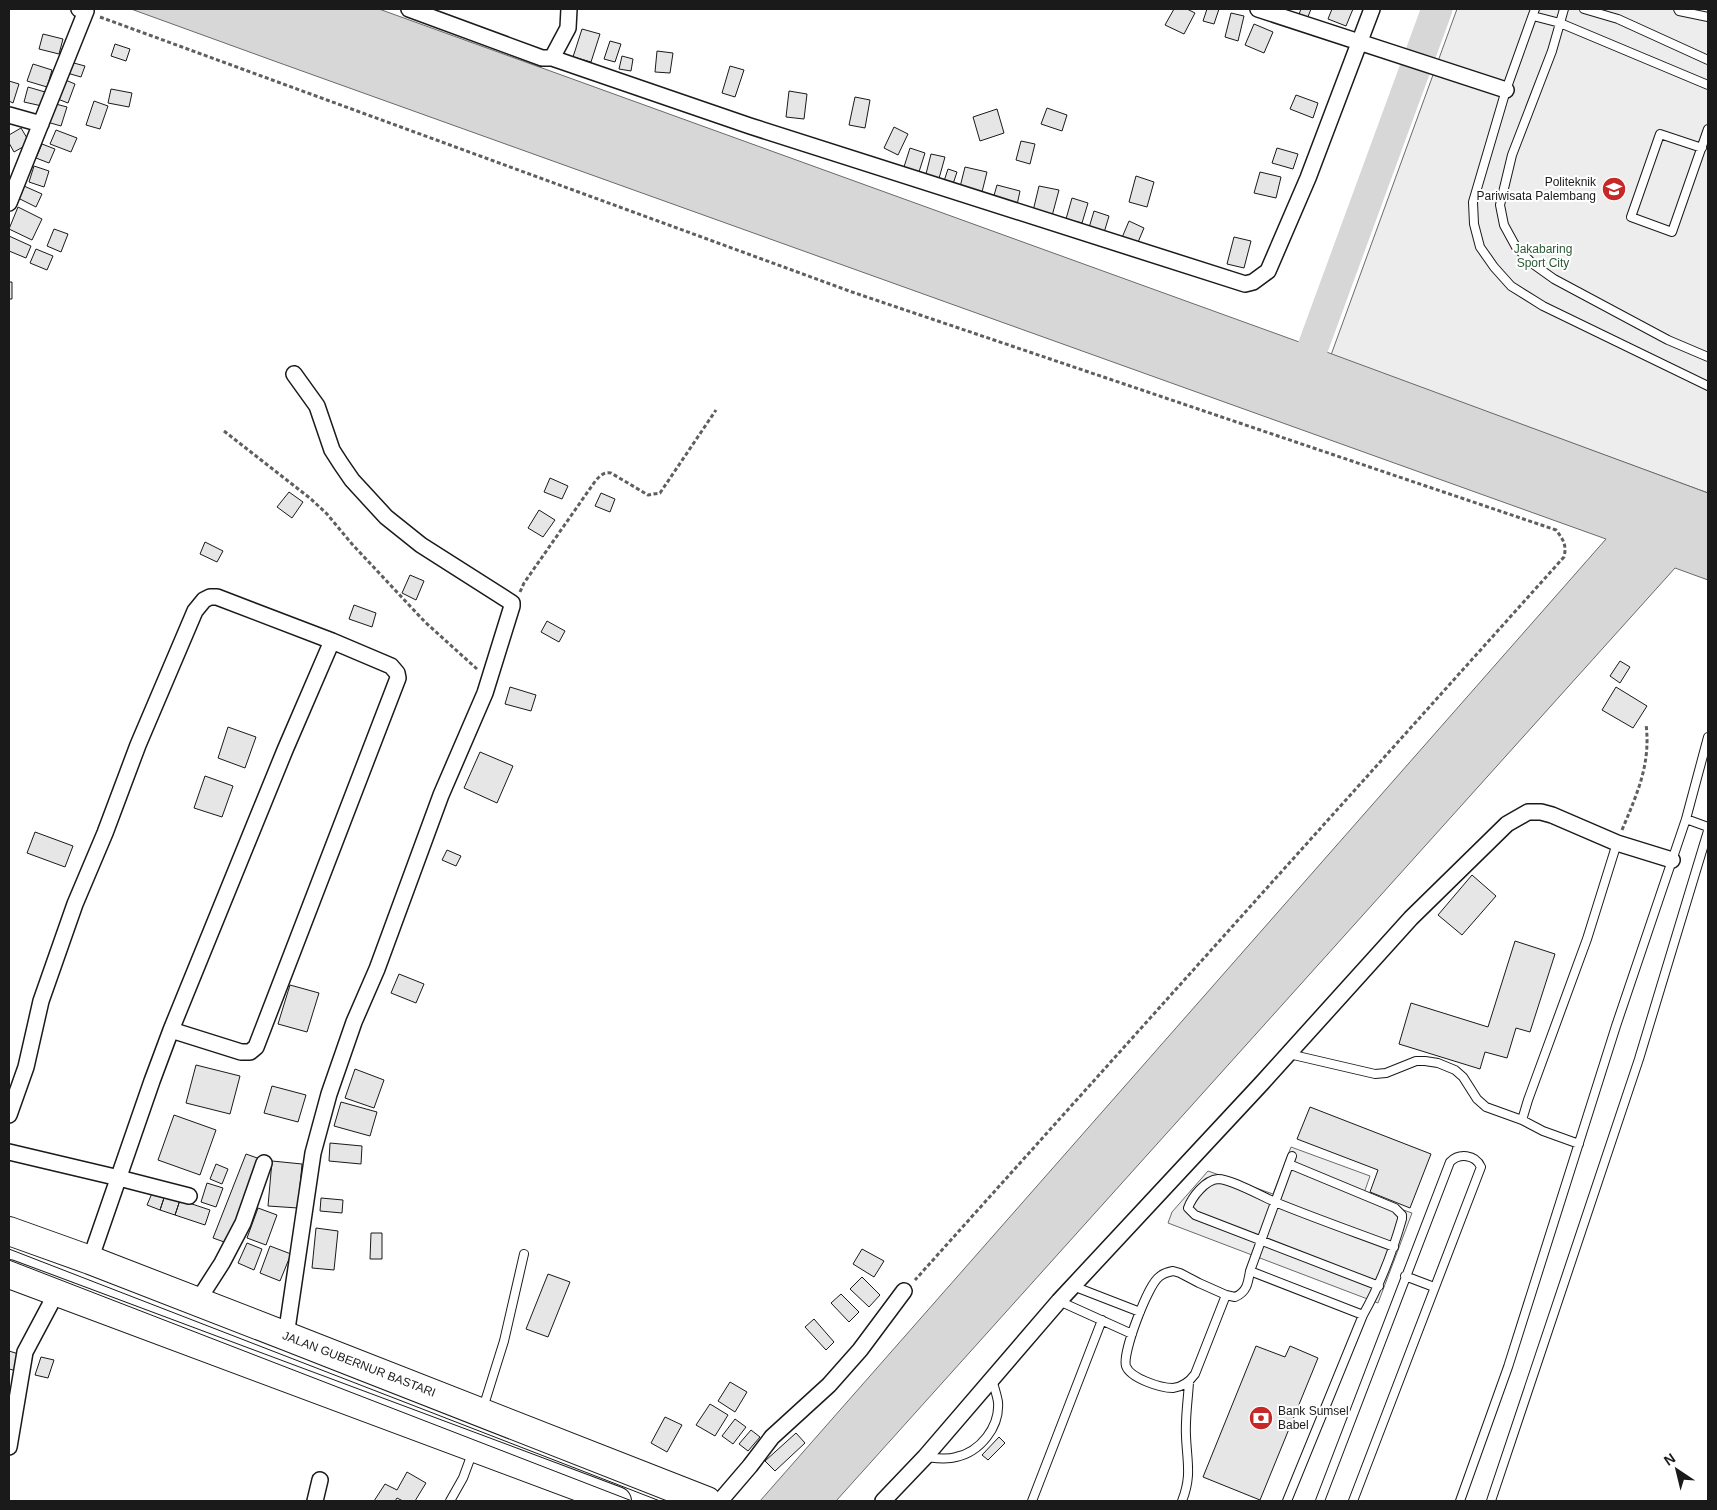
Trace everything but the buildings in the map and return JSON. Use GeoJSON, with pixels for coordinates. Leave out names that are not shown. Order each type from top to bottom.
{"type":"FeatureCollection","features":[{"type":"Feature","properties":{"kind":"highway","name":"JALAN GUBERNUR BASTARI"},"geometry":{"type":"LineString","coordinates":[[9,1231],[90,1260],[708,1501]]}},
{"type":"Feature","properties":{"kind":"highway"},"geometry":{"type":"LineString","coordinates":[[9,1274],[617,1501]]}},
{"type":"Feature","properties":{"kind":"street"},"geometry":{"type":"LineString","coordinates":[[409,9],[542,58],[552,58],[750,126],[1245,284],[1254,282],[1268,271],[1308,178],[1372,9]]}},
{"type":"Feature","properties":{"kind":"street"},"geometry":{"type":"LineString","coordinates":[[552,58],[568,28],[569,9]]}},
{"type":"Feature","properties":{"kind":"street"},"geometry":{"type":"LineString","coordinates":[[1258,9],[1506,90]]}},
{"type":"Feature","properties":{"kind":"street"},"geometry":{"type":"LineString","coordinates":[[9,203],[41,124],[82,10]]}},
{"type":"Feature","properties":{"kind":"street"},"geometry":{"type":"LineString","coordinates":[[9,116],[41,124]]}},
{"type":"Feature","properties":{"kind":"street"},"geometry":{"type":"LineString","coordinates":[[286,1336],[313,1153],[329,1094],[354,1022],[377,969],[441,795],[489,680],[512,606],[512,603],[421,545],[386,517],[352,480],[341,464],[332,450],[317,406],[294,374]]}},
{"type":"Feature","properties":{"kind":"street"},"geometry":{"type":"LineString","coordinates":[[9,1115],[26,1067],[41,1001],[75,904],[105,833],[138,745],[199,604],[210,597],[217,597],[332,641],[390,666],[397,673],[398,678],[256,1047],[250,1052],[241,1052],[171,1030]]}},
{"type":"Feature","properties":{"kind":"street"},"geometry":{"type":"LineString","coordinates":[[90,1260],[171,1030],[281,759],[332,641]]}},
{"type":"Feature","properties":{"kind":"street"},"geometry":{"type":"LineString","coordinates":[[883,1501],[925,1457],[1059,1301],[1289,1054],[1412,918],[1507,824],[1528,812],[1541,812],[1617,843],[1672,860]]}},
{"type":"Feature","properties":{"kind":"street"},"geometry":{"type":"LineString","coordinates":[[9,1152],[189,1196]]}},
{"type":"Feature","properties":{"kind":"street"},"geometry":{"type":"LineString","coordinates":[[197,1302],[222,1263],[243,1223],[264,1163]]}},
{"type":"Feature","properties":{"kind":"street"},"geometry":{"type":"LineString","coordinates":[[720,1501],[772,1437],[829,1385],[860,1350],[904,1291]]}},
{"type":"Feature","properties":{"kind":"street"},"geometry":{"type":"LineString","coordinates":[[9,1447],[26,1352],[50,1305],[54,1292]]}},
{"type":"Feature","properties":{"kind":"street"},"geometry":{"type":"LineString","coordinates":[[898,1501],[913,1470]]}},
{"type":"Feature","properties":{"kind":"street"},"geometry":{"type":"LineString","coordinates":[[315,1501],[320,1480]]}},
{"type":"Feature","properties":{"kind":"lane"},"geometry":{"type":"LineString","coordinates":[[1564,9],[1552,52],[1512,155],[1500,206],[1504,225],[1516,247],[1533,264],[1554,279],[1668,340],[1708,357]]}},
{"type":"Feature","properties":{"kind":"lane"},"geometry":{"type":"LineString","coordinates":[[1584,9],[1618,18],[1708,60]]}},
{"type":"Feature","properties":{"kind":"lane"},"geometry":{"type":"LineString","coordinates":[[1678,9],[1679,11],[1708,17]]}},
{"type":"Feature","properties":{"kind":"lane"},"geometry":{"type":"LineString","coordinates":[[1708,85],[1534,12],[1506,90],[1473,202],[1474,224],[1480,247],[1511,286],[1543,306],[1708,386]]}},
{"type":"Feature","properties":{"kind":"lane"},"geometry":{"type":"LineString","coordinates":[[1702,148],[1660,134],[1631,218],[1672,232],[1702,148],[1708,129]]}},
{"type":"Feature","properties":{"kind":"lane"},"geometry":{"type":"LineString","coordinates":[[1460,1501],[1508,1367],[1616,1026],[1686,819],[1708,737]]}},
{"type":"Feature","properties":{"kind":"lane"},"geometry":{"type":"LineString","coordinates":[[1491,1501],[1639,1059],[1708,829],[1686,819]]}},
{"type":"Feature","properties":{"kind":"lane"},"geometry":{"type":"LineString","coordinates":[[1522,1120],[1587,939],[1617,843]]}},
{"type":"Feature","properties":{"kind":"lane"},"geometry":{"type":"LineString","coordinates":[[1289,1054],[1375,1074],[1386,1073],[1416,1061],[1426,1060],[1455,1070],[1463,1077],[1477,1099],[1486,1106],[1578,1144]]}},
{"type":"Feature","properties":{"kind":"lane"},"geometry":{"type":"LineString","coordinates":[[1320,1501],[1450,1162],[1457,1156],[1462,1155],[1475,1159],[1481,1167],[1353,1501]]}},
{"type":"Feature","properties":{"kind":"lane"},"geometry":{"type":"LineString","coordinates":[[1189,1382],[1173,1388],[1148,1383],[1129,1371],[1125,1364],[1132,1334],[1151,1287],[1158,1277],[1173,1271],[1226,1295],[1235,1297],[1245,1290],[1248,1286],[1250,1271],[1292,1156]]}},
{"type":"Feature","properties":{"kind":"lane"},"geometry":{"type":"LineString","coordinates":[[1287,1501],[1363,1315],[1379,1286],[1394,1247],[1402,1219],[1399,1211],[1289,1164]]}},
{"type":"Feature","properties":{"kind":"lane"},"geometry":{"type":"LineString","coordinates":[[1379,1286],[1195,1215],[1188,1208],[1206,1184],[1212,1180],[1224,1180],[1275,1202],[1394,1247]]}},
{"type":"Feature","properties":{"kind":"lane"},"geometry":{"type":"LineString","coordinates":[[482,1412],[504,1341],[524,1254]]}},
{"type":"Feature","properties":{"kind":"lane"},"geometry":{"type":"LineString","coordinates":[[1250,1271],[1363,1315]]}},
{"type":"Feature","properties":{"kind":"lane"},"geometry":{"type":"LineString","coordinates":[[1405,1276],[1434,1288]]}},
{"type":"Feature","properties":{"kind":"lane"},"geometry":{"type":"LineString","coordinates":[[1073,1286],[1140,1312]]}},
{"type":"Feature","properties":{"kind":"lane"},"geometry":{"type":"LineString","coordinates":[[1182,1501],[1189,1477],[1185,1435],[1189,1382],[1195,1374],[1226,1295]]}},
{"type":"Feature","properties":{"kind":"lane"},"geometry":{"type":"LineString","coordinates":[[1059,1301],[1132,1334]]}},
{"type":"Feature","properties":{"kind":"lane"},"geometry":{"type":"LineString","coordinates":[[1032,1501],[1102,1320]]}},
{"type":"Feature","properties":{"kind":"lane"},"geometry":{"type":"LineString","coordinates":[[925,1457],[944,1459],[958,1457],[975,1448],[990,1434],[997,1419],[998,1403],[992,1379]]}},
{"type":"Feature","properties":{"kind":"lane"},"geometry":{"type":"LineString","coordinates":[[450,1501],[463,1478],[474,1448]]}},
{"type":"Feature","properties":{"kind":"path"},"geometry":{"type":"LineString","coordinates":[[82,10],[852,292],[1556,530],[1561,536],[1566,548],[1564,557],[904,1291]]}},
{"type":"Feature","properties":{"kind":"path"},"geometry":{"type":"LineString","coordinates":[[517,601],[524,583],[602,474],[611,473],[648,495],[660,493],[716,410]]}},
{"type":"Feature","properties":{"kind":"path"},"geometry":{"type":"LineString","coordinates":[[224,431],[311,499],[327,514],[352,544],[425,622],[489,680]]}},
{"type":"Feature","properties":{"kind":"path"},"geometry":{"type":"LineString","coordinates":[[1617,843],[1641,784],[1648,739],[1646,724]]}},
{"type":"Feature","properties":{"kind":"shaded area"},"geometry":{"type":"Polygon","coordinates":[[[131,9],[379,9],[1313,347],[1708,493],[1708,580],[1675,568],[836,1501],[760,1501],[1606,539],[131,9]]]}},
{"type":"Feature","properties":{"kind":"shaded area","name":"Jakabaring Sport City"},"geometry":{"type":"Polygon","coordinates":[[[1457,9],[1708,9],[1708,493],[1331,355],[1457,9]]]}},
{"type":"Feature","properties":{"kind":"shaded area"},"geometry":{"type":"Polygon","coordinates":[[[1291,1147],[1370,1176],[1363,1196],[1412,1213],[1378,1303],[1168,1223],[1172,1212],[1208,1171],[1273,1194],[1291,1147]]]}},
{"type":"Feature","properties":{"kind":"waterway"},"geometry":{"type":"LineString","coordinates":[[1313,347],[1437,9]]}},
{"type":"Feature","properties":{"kind":"tram line"},"geometry":{"type":"LineString","coordinates":[[9,1249],[660,1501]]}},
{"type":"Feature","properties":{"kind":"tram line"},"geometry":{"type":"LineString","coordinates":[[9,1260],[632,1501]]}},
{"type":"Feature","properties":{"kind":"place","name":"Politeknik Pariwisata Palembang"},"geometry":{"type":"Point","coordinates":[1614,189]}},
{"type":"Feature","properties":{"kind":"place","name":"Bank Sumsel Babel"},"geometry":{"type":"Point","coordinates":[1261,1418]}}]}
